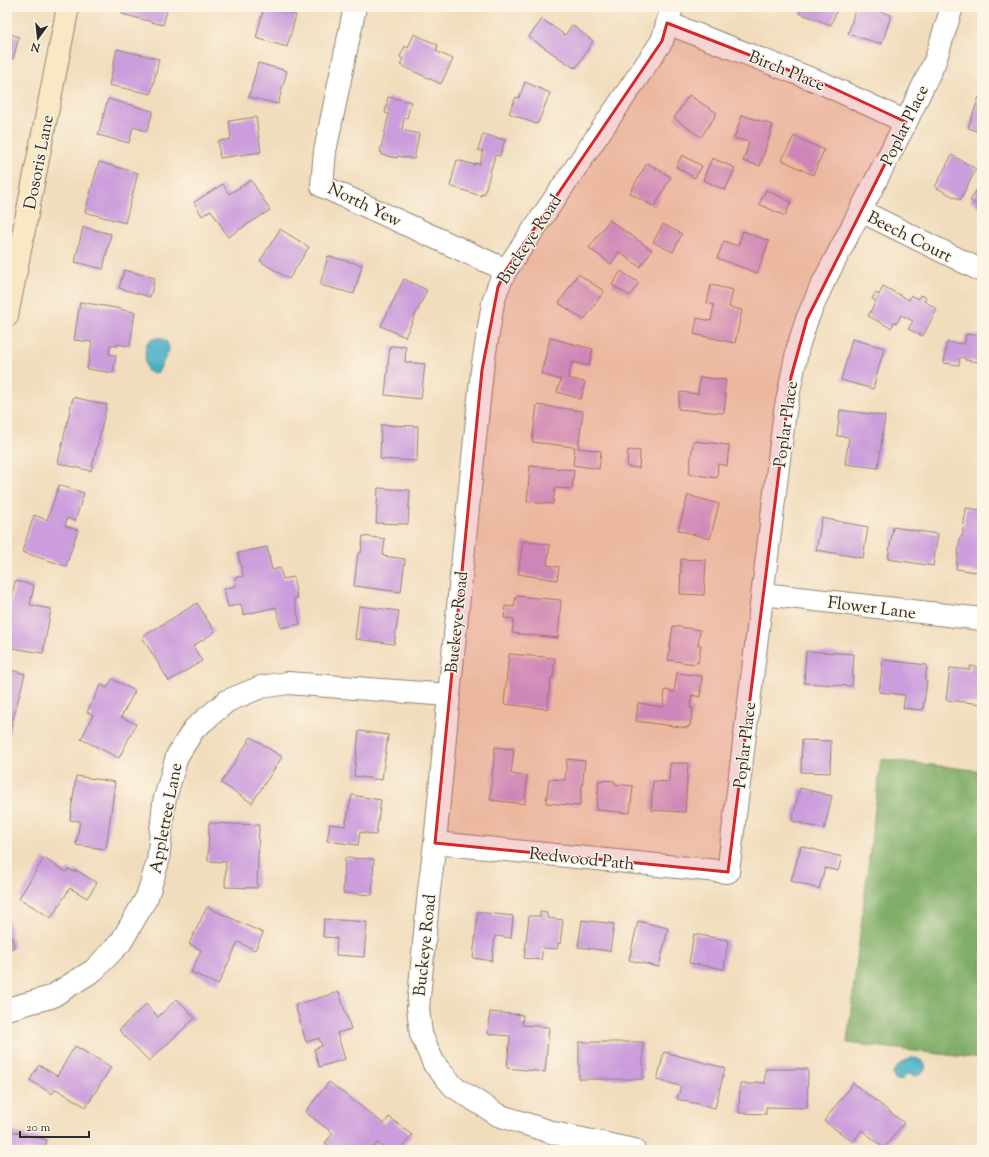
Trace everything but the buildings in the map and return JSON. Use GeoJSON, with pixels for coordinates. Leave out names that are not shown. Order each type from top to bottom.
{"type":"FeatureCollection","features":[{"type":"Feature","properties":{"kind":"street","name":"Dosoris Lane"},"geometry":{"type":"LineString","coordinates":[[8,307],[68,7]]}},
{"type":"Feature","properties":{"kind":"street","name":"North Yew"},"geometry":{"type":"LineString","coordinates":[[355,7],[326,151],[322,186],[506,270]]}},
{"type":"Feature","properties":{"kind":"street","name":"Poplar Place"},"geometry":{"type":"LineString","coordinates":[[728,872],[785,411],[798,348],[807,319],[821,287],[906,122],[935,61],[952,7]]}},
{"type":"Feature","properties":{"kind":"street","name":"Buckeye Road"},"geometry":{"type":"LineString","coordinates":[[634,1150],[554,1133],[498,1115],[454,1087],[434,1064],[422,1034],[418,1008],[482,370],[493,304],[498,287],[506,270],[662,41],[670,15]]}},
{"type":"Feature","properties":{"kind":"street","name":"Birch Place"},"geometry":{"type":"LineString","coordinates":[[670,15],[906,122]]}},
{"type":"Feature","properties":{"kind":"street","name":"Beech Court"},"geometry":{"type":"LineString","coordinates":[[861,211],[982,271]]}},
{"type":"Feature","properties":{"kind":"street","name":"Flower Lane"},"geometry":{"type":"LineString","coordinates":[[763,594],[982,619]]}},
{"type":"Feature","properties":{"kind":"street","name":"Appletree Lane"},"geometry":{"type":"LineString","coordinates":[[7,1009],[51,997],[94,970],[121,942],[147,897],[158,861],[164,802],[177,756],[194,729],[227,701],[261,687],[288,683],[449,695]]}},
{"type":"Feature","properties":{"kind":"street","name":"Redwood Path"},"geometry":{"type":"LineString","coordinates":[[435,843],[728,872]]}},
{"type":"Feature","properties":{"kind":"highlighted area"},"geometry":{"type":"Polygon","coordinates":[[[667,23],[822,83],[906,122],[807,319],[791,377],[728,872],[435,843],[482,370],[498,287],[506,270],[662,41],[667,23]]]}},
{"type":"Feature","properties":{"kind":"green space"},"geometry":{"type":"Polygon","coordinates":[[[881,759],[982,771],[982,1059],[847,1043],[881,759]]]}},
{"type":"Feature","properties":{"kind":"water"},"geometry":{"type":"Polygon","coordinates":[[[156,338],[161,338],[166,341],[169,351],[158,372],[154,373],[148,372],[147,370],[145,353],[147,343],[156,338]]]}},
{"type":"Feature","properties":{"kind":"water"},"geometry":{"type":"Polygon","coordinates":[[[912,1058],[924,1063],[924,1072],[916,1076],[907,1074],[902,1080],[894,1079],[893,1074],[896,1068],[903,1062],[912,1058]]]}}]}
